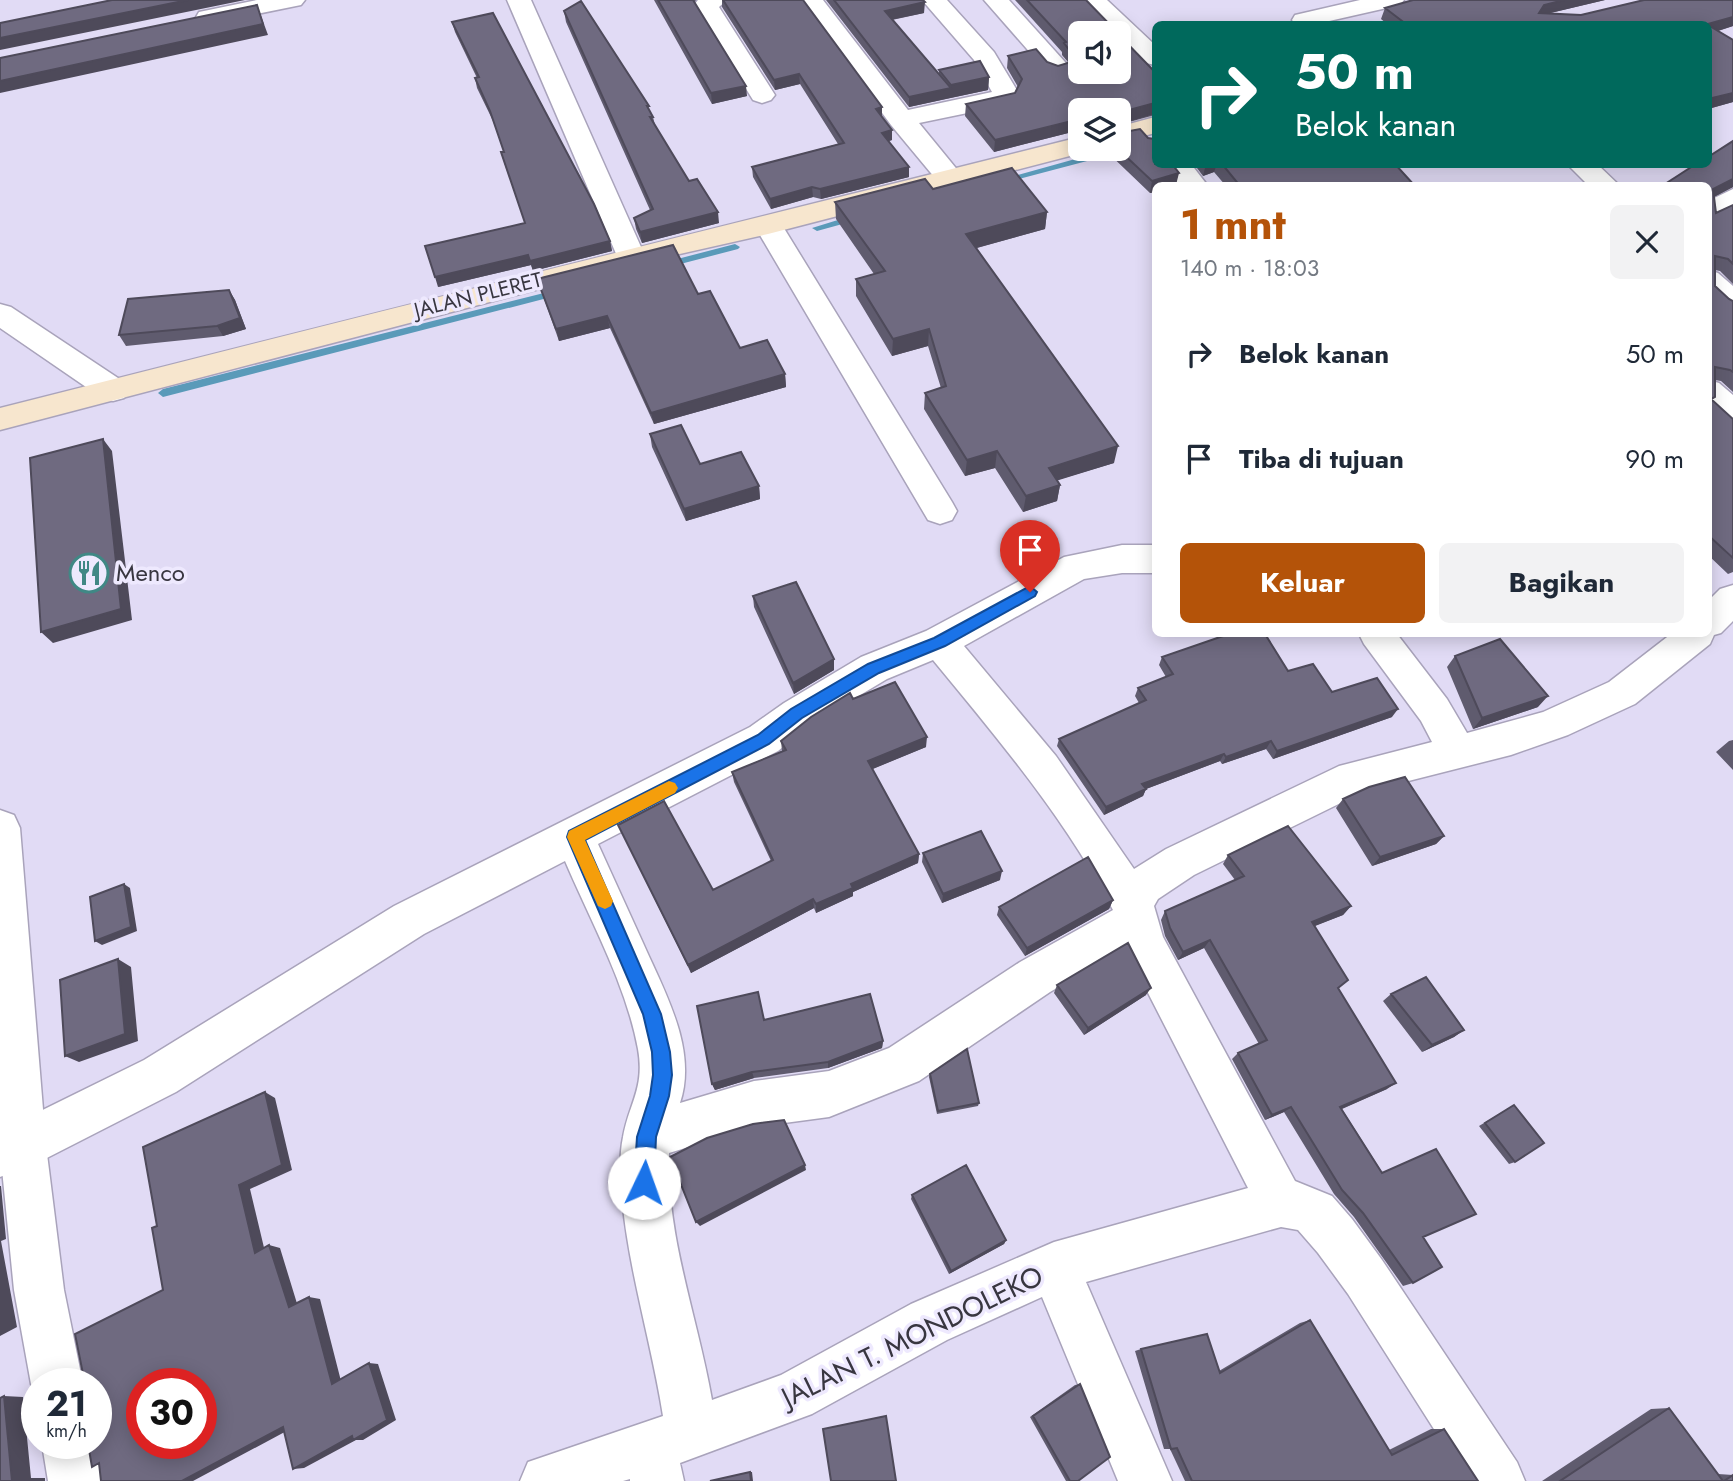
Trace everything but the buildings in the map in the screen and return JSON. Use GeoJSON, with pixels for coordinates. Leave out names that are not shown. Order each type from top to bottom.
{"type":"FeatureCollection","features":[{"type":"Feature","properties":{"kind":"main road","name":"JALAN PLERET"},"geometry":{"type":"LineString","coordinates":[[0,419],[631,256],[768,225],[1068,148]]}},
{"type":"Feature","properties":{"kind":"street"},"geometry":{"type":"LineString","coordinates":[[187,22],[293,0]]}},
{"type":"Feature","properties":{"kind":"street"},"geometry":{"type":"LineString","coordinates":[[715,0],[706,5],[762,95]]}},
{"type":"Feature","properties":{"kind":"street"},"geometry":{"type":"LineString","coordinates":[[811,0],[900,119],[950,178]]}},
{"type":"Feature","properties":{"kind":"street"},"geometry":{"type":"LineString","coordinates":[[900,119],[1002,99],[1005,92],[985,57],[934,0]]}},
{"type":"Feature","properties":{"kind":"street"},"geometry":{"type":"LineString","coordinates":[[996,0],[1056,67]]}},
{"type":"Feature","properties":{"kind":"street"},"geometry":{"type":"LineString","coordinates":[[1093,0],[1152,55]]}},
{"type":"Feature","properties":{"kind":"street"},"geometry":{"type":"LineString","coordinates":[[1301,17],[1392,0]]}},
{"type":"Feature","properties":{"kind":"street"},"geometry":{"type":"LineString","coordinates":[[527,2],[631,256]]}},
{"type":"Feature","properties":{"kind":"street"},"geometry":{"type":"LineString","coordinates":[[1179,168],[1192,182]]}},
{"type":"Feature","properties":{"kind":"street"},"geometry":{"type":"LineString","coordinates":[[1585,168],[1602,182]]}},
{"type":"Feature","properties":{"kind":"street"},"geometry":{"type":"LineString","coordinates":[[1712,211],[1733,198]]}},
{"type":"Feature","properties":{"kind":"street"},"geometry":{"type":"LineString","coordinates":[[768,225],[940,510]]}},
{"type":"Feature","properties":{"kind":"street"},"geometry":{"type":"LineString","coordinates":[[1712,284],[1733,302]]}},
{"type":"Feature","properties":{"kind":"street"},"geometry":{"type":"LineString","coordinates":[[0,314],[113,390]]}},
{"type":"Feature","properties":{"kind":"street"},"geometry":{"type":"LineString","coordinates":[[1712,394],[1733,412]]}},
{"type":"Feature","properties":{"kind":"street"},"geometry":{"type":"LineString","coordinates":[[11,1150],[160,1076],[409,920],[764,739],[797,713],[874,668],[939,642],[1076,567],[1122,559],[1152,559]]}},
{"type":"Feature","properties":{"kind":"street"},"geometry":{"type":"LineString","coordinates":[[1712,619],[1733,599]]}},
{"type":"Feature","properties":{"kind":"street"},"geometry":{"type":"LineString","coordinates":[[1379,637],[1434,710],[1457,751]]}},
{"type":"Feature","properties":{"kind":"street"},"geometry":{"type":"LineString","coordinates":[[646,1137],[754,1104],[829,1094],[903,1065],[1134,911],[1143,886],[1180,862],[1353,778],[1511,739],[1555,724],[1622,694],[1693,637]]}},
{"type":"Feature","properties":{"kind":"street"},"geometry":{"type":"LineString","coordinates":[[939,642],[1050,775],[1079,816],[1134,911],[1144,943],[1281,1203],[1315,1213],[1335,1236],[1366,1277],[1497,1481]]}},
{"type":"Feature","properties":{"kind":"street"},"geometry":{"type":"LineString","coordinates":[[0,828],[11,1150],[54,1368]]}},
{"type":"Feature","properties":{"kind":"street"},"geometry":{"type":"LineString","coordinates":[[575,837],[652,1014],[661,1052],[663,1075],[660,1096],[646,1137],[644,1183],[652,1243],[679,1356],[666,1453]]}},
{"type":"Feature","properties":{"kind":"street","name":"JALAN T. MONDOLEKO"},"geometry":{"type":"LineString","coordinates":[[547,1481],[666,1453],[794,1396],[929,1322],[1054,1266],[1281,1203]]}},
{"type":"Feature","properties":{"kind":"street"},"geometry":{"type":"LineString","coordinates":[[1054,1266],[1145,1481]]}},
{"type":"Feature","properties":{"kind":"street"},"geometry":{"type":"LineString","coordinates":[[71,1459],[75,1481]]}},
{"type":"Feature","properties":{"kind":"waterway"},"geometry":{"type":"LineString","coordinates":[[1004,180],[1076,161]]}},
{"type":"Feature","properties":{"kind":"waterway"},"geometry":{"type":"LineString","coordinates":[[817,228],[854,218]]}},
{"type":"Feature","properties":{"kind":"waterway"},"geometry":{"type":"LineString","coordinates":[[665,265],[735,247]]}},
{"type":"Feature","properties":{"kind":"waterway"},"geometry":{"type":"LineString","coordinates":[[163,393],[556,293]]}},
{"type":"Feature","properties":{"kind":"slow traffic"},"geometry":{"type":"LineString","coordinates":[[605,901],[575,837],[669,788]]}},
{"type":"Feature","properties":{"kind":"place","name":"Menco"},"geometry":{"type":"Point","coordinates":[89,573]}},
{"type":"Feature","properties":{"kind":"route"},"geometry":{"type":"LineString","coordinates":[[644,1183],[646,1137],[660,1096],[663,1075],[661,1052],[652,1014],[575,837],[764,739],[797,713],[874,668],[939,642],[1030,592]]}}]}
